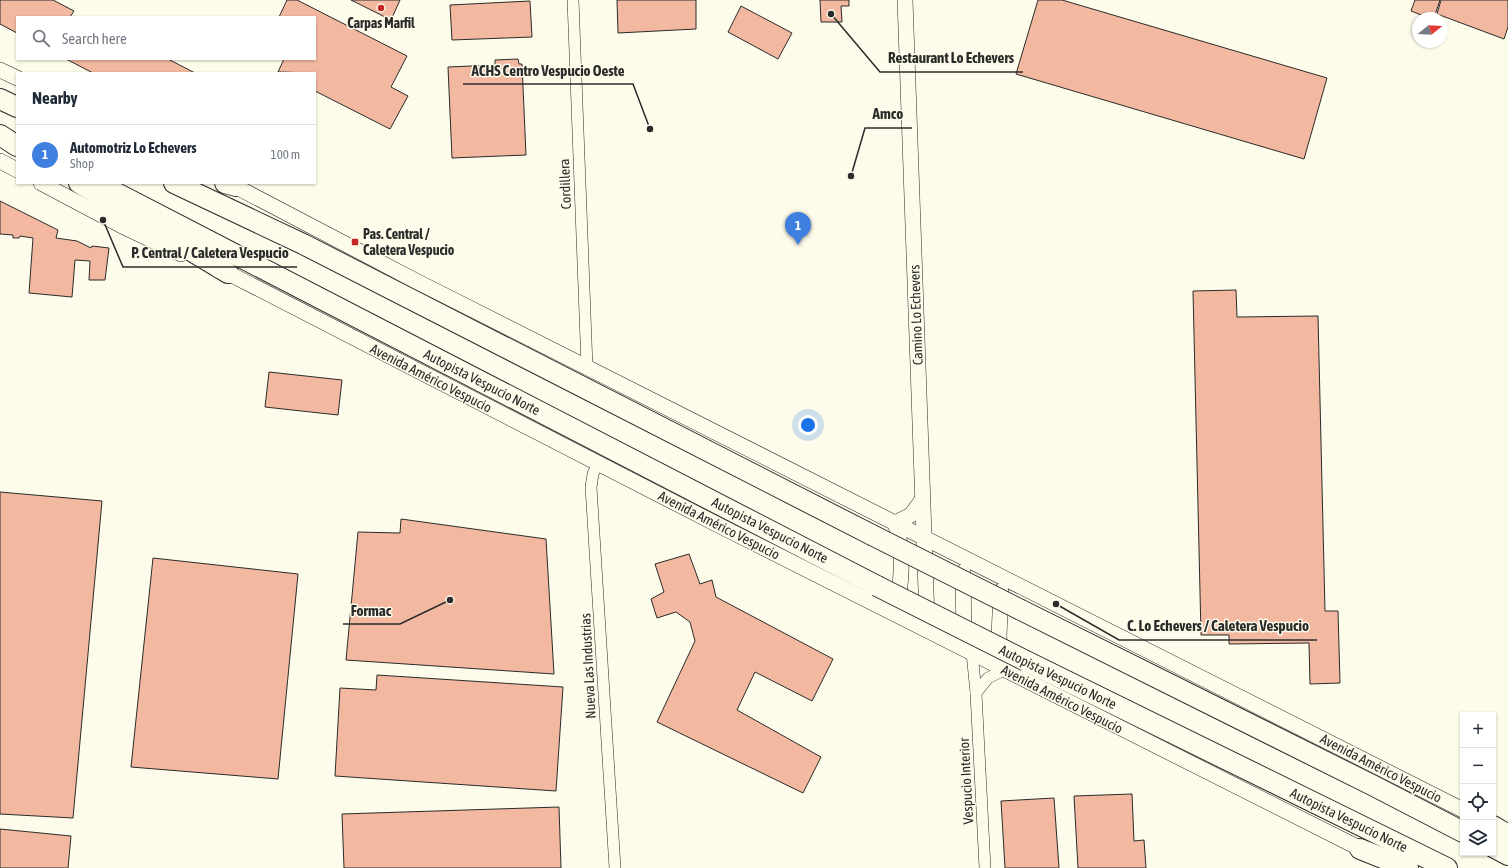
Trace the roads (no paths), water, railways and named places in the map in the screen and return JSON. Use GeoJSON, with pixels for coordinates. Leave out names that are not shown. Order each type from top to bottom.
{"type":"FeatureCollection","features":[{"type":"Feature","properties":{"kind":"highway"},"geometry":{"type":"LineString","coordinates":[[0,99],[16,107]]}},
{"type":"Feature","properties":{"kind":"highway"},"geometry":{"type":"LineString","coordinates":[[0,134],[16,142]]}},
{"type":"Feature","properties":{"kind":"highway"},"geometry":{"type":"LineString","coordinates":[[0,134],[16,145]]}},
{"type":"Feature","properties":{"kind":"highway"},"geometry":{"type":"LineString","coordinates":[[81,184],[228,273]]}},
{"type":"Feature","properties":{"kind":"highway","name":"Autopista Vespucio Norte"},"geometry":{"type":"LineString","coordinates":[[99,184],[877,586],[1447,868]]}},
{"type":"Feature","properties":{"kind":"highway"},"geometry":{"type":"LineString","coordinates":[[176,184],[303,244],[872,535],[1460,830]]}},
{"type":"Feature","properties":{"kind":"highway"},"geometry":{"type":"LineString","coordinates":[[1496,828],[1508,834]]}},
{"type":"Feature","properties":{"kind":"highway"},"geometry":{"type":"LineString","coordinates":[[1360,849],[1408,868]]}},
{"type":"Feature","properties":{"kind":"highway"},"geometry":{"type":"LineString","coordinates":[[1496,849],[1508,855]]}},
{"type":"Feature","properties":{"kind":"main road","name":"Camino Lo Echevers"},"geometry":{"type":"LineString","coordinates":[[905,0],[927,630]]}},
{"type":"Feature","properties":{"kind":"main road"},"geometry":{"type":"LineString","coordinates":[[0,70],[16,78]]}},
{"type":"Feature","properties":{"kind":"main road"},"geometry":{"type":"LineString","coordinates":[[0,161],[16,169]]}},
{"type":"Feature","properties":{"kind":"main road","name":"Avenida Américo Vespucio"},"geometry":{"type":"LineString","coordinates":[[43,184],[128,229],[228,273],[1004,670],[1398,868]]}},
{"type":"Feature","properties":{"kind":"main road","name":"Avenida Américo Vespucio"},"geometry":{"type":"LineString","coordinates":[[230,184],[414,280],[1460,808]]}},
{"type":"Feature","properties":{"kind":"main road"},"geometry":{"type":"LineString","coordinates":[[895,614],[901,568],[900,538],[895,523],[911,515],[922,500]]}},
{"type":"Feature","properties":{"kind":"main road"},"geometry":{"type":"LineString","coordinates":[[962,558],[968,651]]}},
{"type":"Feature","properties":{"kind":"main road"},"geometry":{"type":"LineString","coordinates":[[1003,578],[999,616],[999,636],[1004,670]]}},
{"type":"Feature","properties":{"kind":"street","name":"Cordillera"},"geometry":{"type":"LineString","coordinates":[[573,0],[587,367]]}},
{"type":"Feature","properties":{"kind":"street","name":"Nueva Las Industrias"},"geometry":{"type":"LineString","coordinates":[[598,463],[593,474],[591,487],[615,868]]}},
{"type":"Feature","properties":{"kind":"street","name":"Vespucio Interior"},"geometry":{"type":"LineString","coordinates":[[968,651],[976,692],[985,868]]}},
{"type":"Feature","properties":{"kind":"street"},"geometry":{"type":"LineString","coordinates":[[976,692],[988,678],[1004,670]]}},
{"type":"Feature","properties":{"kind":"place","name":"Carpas Marfil"},"geometry":{"type":"Point","coordinates":[381,8]}},
{"type":"Feature","properties":{"kind":"place","name":"Restaurant Lo Echevers"},"geometry":{"type":"Point","coordinates":[831,14]}},
{"type":"Feature","properties":{"kind":"place","name":"ACHS Centro Vespucio Oeste"},"geometry":{"type":"Point","coordinates":[650,129]}},
{"type":"Feature","properties":{"kind":"place","name":"Amco"},"geometry":{"type":"Point","coordinates":[851,176]}},
{"type":"Feature","properties":{"kind":"place","name":"P. Central / Caletera Vespucio"},"geometry":{"type":"Point","coordinates":[103,220]}},
{"type":"Feature","properties":{"kind":"place","name":"Pas. Central / Caletera Vespucio"},"geometry":{"type":"Point","coordinates":[355,242]}},
{"type":"Feature","properties":{"kind":"place","name":"Automotriz Lo Echevers"},"geometry":{"type":"Point","coordinates":[798,245]}},
{"type":"Feature","properties":{"kind":"place","name":"Formac"},"geometry":{"type":"Point","coordinates":[450,600]}},
{"type":"Feature","properties":{"kind":"place","name":"C. Lo Echevers / Caletera Vespucio"},"geometry":{"type":"Point","coordinates":[1056,604]}}]}
